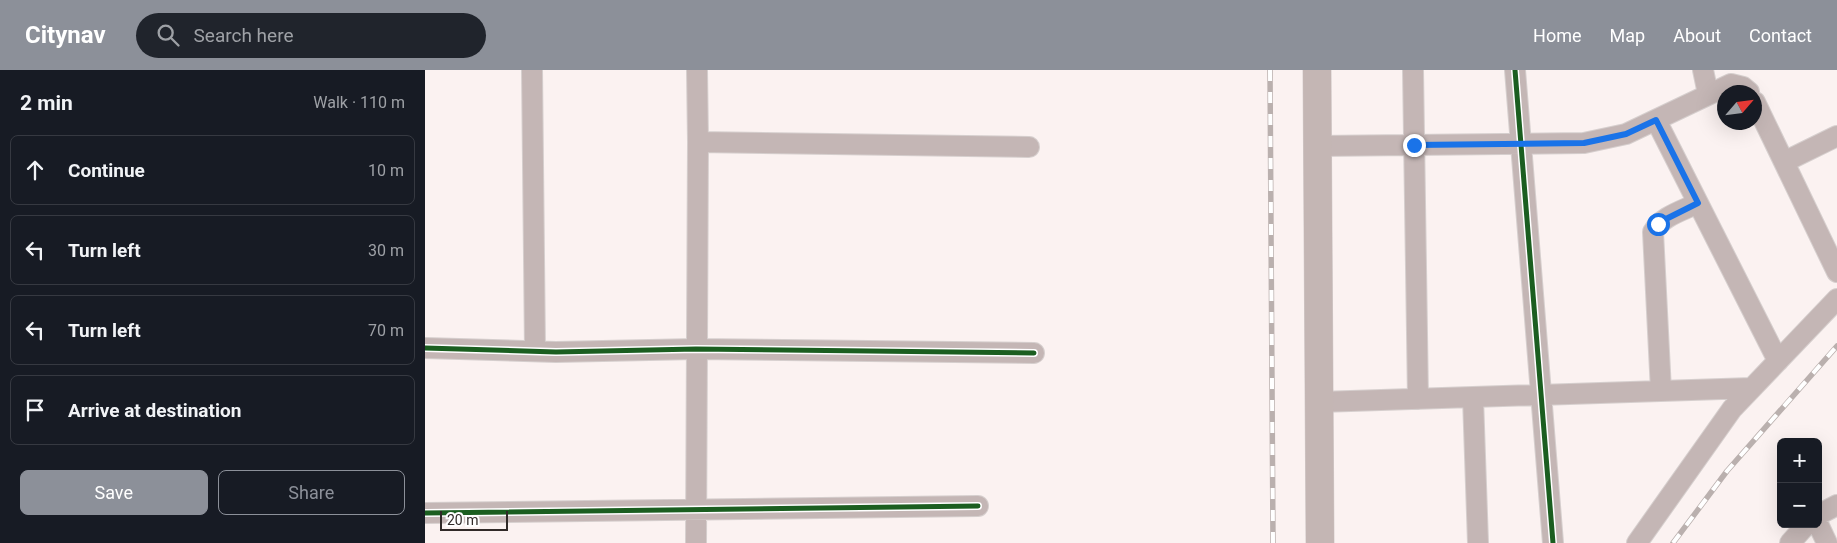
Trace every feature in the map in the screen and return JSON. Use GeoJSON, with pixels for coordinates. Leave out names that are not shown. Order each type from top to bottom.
{"type":"FeatureCollection","features":[{"type":"Feature","properties":{"kind":"street"},"geometry":{"type":"LineString","coordinates":[[532,70],[535,351]]}},
{"type":"Feature","properties":{"kind":"street"},"geometry":{"type":"LineString","coordinates":[[696,543],[697,70]]}},
{"type":"Feature","properties":{"kind":"street"},"geometry":{"type":"LineString","coordinates":[[1317,70],[1320,543]]}},
{"type":"Feature","properties":{"kind":"street"},"geometry":{"type":"LineString","coordinates":[[1413,70],[1418,399]]}},
{"type":"Feature","properties":{"kind":"street"},"geometry":{"type":"LineString","coordinates":[[1515,70],[1553,543]]}},
{"type":"Feature","properties":{"kind":"street"},"geometry":{"type":"LineString","coordinates":[[1703,70],[1708,94]]}},
{"type":"Feature","properties":{"kind":"street"},"geometry":{"type":"LineString","coordinates":[[1318,146],[1584,143],[1626,134],[1717,90]]}},
{"type":"Feature","properties":{"kind":"street"},"geometry":{"type":"LineString","coordinates":[[1762,116],[1837,272]]}},
{"type":"Feature","properties":{"kind":"street"},"geometry":{"type":"LineString","coordinates":[[1656,120],[1778,361]]}},
{"type":"Feature","properties":{"kind":"street"},"geometry":{"type":"LineString","coordinates":[[1784,162],[1837,136]]}},
{"type":"Feature","properties":{"kind":"street"},"geometry":{"type":"LineString","coordinates":[[698,142],[1029,148]]}},
{"type":"Feature","properties":{"kind":"street"},"geometry":{"type":"LineString","coordinates":[[1661,392],[1653,232],[1658,224],[1664,220],[1698,203]]}},
{"type":"Feature","properties":{"kind":"street"},"geometry":{"type":"LineString","coordinates":[[1637,543],[1732,408],[1837,299]]}},
{"type":"Feature","properties":{"kind":"street"},"geometry":{"type":"LineString","coordinates":[[425,348],[535,351],[696,349],[1033,353]]}},
{"type":"Feature","properties":{"kind":"street"},"geometry":{"type":"LineString","coordinates":[[1320,402],[1752,388]]}},
{"type":"Feature","properties":{"kind":"street"},"geometry":{"type":"LineString","coordinates":[[1473,398],[1478,543]]}},
{"type":"Feature","properties":{"kind":"street"},"geometry":{"type":"LineString","coordinates":[[1822,513],[1837,505]]}},
{"type":"Feature","properties":{"kind":"street"},"geometry":{"type":"LineString","coordinates":[[425,514],[978,506]]}},
{"type":"Feature","properties":{"kind":"street"},"geometry":{"type":"LineString","coordinates":[[1790,543],[1803,528]]}},
{"type":"Feature","properties":{"kind":"street"},"geometry":{"type":"LineString","coordinates":[[1819,528],[1827,543]]}},
{"type":"Feature","properties":{"kind":"railway"},"geometry":{"type":"LineString","coordinates":[[1270,70],[1273,543]]}},
{"type":"Feature","properties":{"kind":"railway"},"geometry":{"type":"LineString","coordinates":[[1673,543],[1727,471],[1837,346]]}},
{"type":"Feature","properties":{"kind":"cycle path"},"geometry":{"type":"LineString","coordinates":[[1515,70],[1553,543]]}},
{"type":"Feature","properties":{"kind":"cycle path"},"geometry":{"type":"LineString","coordinates":[[425,348],[556,352],[696,349],[1034,353]]}},
{"type":"Feature","properties":{"kind":"cycle path"},"geometry":{"type":"LineString","coordinates":[[425,513],[978,506]]}},
{"type":"Feature","properties":{"kind":"route"},"geometry":{"type":"LineString","coordinates":[[1414,145],[1584,143],[1626,134],[1656,120],[1698,203],[1658,224]]}}]}
